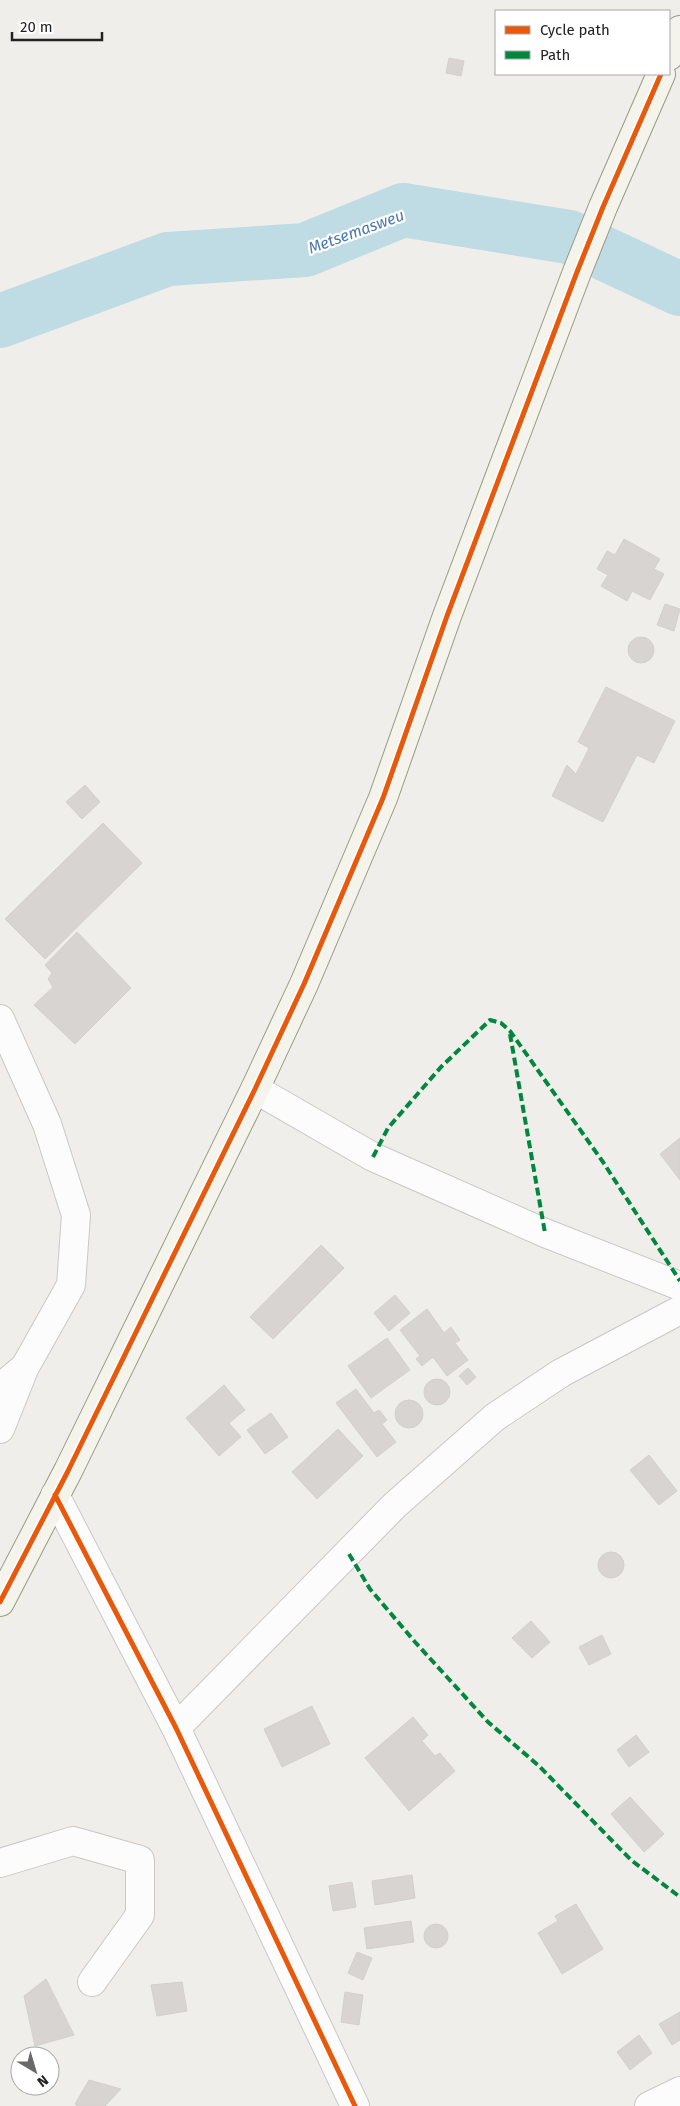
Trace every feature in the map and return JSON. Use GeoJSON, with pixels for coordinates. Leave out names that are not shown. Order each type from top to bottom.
{"type":"FeatureCollection","features":[{"type":"Feature","properties":{"kind":"street"},"geometry":{"type":"LineString","coordinates":[[670,54],[680,30]]}},
{"type":"Feature","properties":{"kind":"street"},"geometry":{"type":"LineString","coordinates":[[0,1602],[55,1495],[255,1089],[308,975],[383,798],[447,616],[602,207],[661,75]]}},
{"type":"Feature","properties":{"kind":"street"},"geometry":{"type":"LineString","coordinates":[[0,1019],[47,1124],[76,1215],[71,1285],[25,1367],[0,1429]]}},
{"type":"Feature","properties":{"kind":"street"},"geometry":{"type":"LineString","coordinates":[[255,1089],[373,1157],[545,1233],[680,1286]]}},
{"type":"Feature","properties":{"kind":"street"},"geometry":{"type":"LineString","coordinates":[[176,1728],[395,1505],[495,1417],[560,1373],[680,1310]]}},
{"type":"Feature","properties":{"kind":"street"},"geometry":{"type":"LineString","coordinates":[[0,1388],[25,1367]]}},
{"type":"Feature","properties":{"kind":"street"},"geometry":{"type":"LineString","coordinates":[[55,1495],[176,1728],[355,2106]]}},
{"type":"Feature","properties":{"kind":"street"},"geometry":{"type":"LineString","coordinates":[[0,1863],[73,1842],[140,1860],[140,1915],[92,1982]]}},
{"type":"Feature","properties":{"kind":"street"},"geometry":{"type":"LineString","coordinates":[[649,2106],[680,2091]]}},
{"type":"Feature","properties":{"kind":"building"},"geometry":{"type":"Polygon","coordinates":[[[449,58],[464,61],[461,76],[446,73],[449,58]]]}},
{"type":"Feature","properties":{"kind":"building"},"geometry":{"type":"Polygon","coordinates":[[[624,539],[660,559],[654,569],[664,574],[650,600],[632,591],[627,601],[601,586],[608,575],[597,569],[607,551],[615,555],[624,539]]]}},
{"type":"Feature","properties":{"kind":"building"},"geometry":{"type":"Polygon","coordinates":[[[665,604],[680,609],[674,631],[657,625],[665,604]]]}},
{"type":"Feature","properties":{"kind":"building"},"geometry":{"type":"Polygon","coordinates":[[[641,637],[650,641],[654,650],[650,659],[641,663],[632,659],[628,650],[632,641],[641,637]]]}},
{"type":"Feature","properties":{"kind":"building"},"geometry":{"type":"Polygon","coordinates":[[[606,687],[675,721],[654,763],[637,755],[603,822],[552,796],[567,765],[576,774],[589,748],[578,742],[606,687]]]}},
{"type":"Feature","properties":{"kind":"building"},"geometry":{"type":"Polygon","coordinates":[[[85,785],[100,802],[82,819],[66,802],[85,785]]]}},
{"type":"Feature","properties":{"kind":"building"},"geometry":{"type":"Polygon","coordinates":[[[103,823],[142,863],[45,959],[5,919],[103,823]]]}},
{"type":"Feature","properties":{"kind":"building"},"geometry":{"type":"Polygon","coordinates":[[[77,932],[131,988],[75,1044],[34,1005],[53,987],[48,979],[52,973],[45,965],[77,932]]]}},
{"type":"Feature","properties":{"kind":"building"},"geometry":{"type":"Polygon","coordinates":[[[680,1138],[680,1180],[660,1154],[680,1138]]]}},
{"type":"Feature","properties":{"kind":"building"},"geometry":{"type":"Polygon","coordinates":[[[321,1245],[344,1268],[273,1339],[250,1317],[321,1245]]]}},
{"type":"Feature","properties":{"kind":"building"},"geometry":{"type":"Polygon","coordinates":[[[395,1295],[410,1313],[389,1331],[374,1313],[395,1295]]]}},
{"type":"Feature","properties":{"kind":"building"},"geometry":{"type":"Polygon","coordinates":[[[427,1309],[444,1333],[451,1327],[460,1340],[455,1343],[468,1360],[447,1376],[433,1357],[422,1366],[416,1359],[420,1356],[400,1330],[427,1309]]]}},
{"type":"Feature","properties":{"kind":"building"},"geometry":{"type":"Polygon","coordinates":[[[387,1338],[410,1370],[371,1398],[348,1366],[387,1338]]]}},
{"type":"Feature","properties":{"kind":"building"},"geometry":{"type":"Polygon","coordinates":[[[468,1368],[476,1377],[467,1385],[459,1376],[468,1368]]]}},
{"type":"Feature","properties":{"kind":"building"},"geometry":{"type":"Polygon","coordinates":[[[437,1379],[446,1383],[450,1392],[446,1401],[437,1405],[428,1401],[424,1392],[428,1383],[437,1379]]]}},
{"type":"Feature","properties":{"kind":"building"},"geometry":{"type":"Polygon","coordinates":[[[224,1385],[245,1410],[229,1423],[241,1437],[219,1456],[186,1418],[224,1385]]]}},
{"type":"Feature","properties":{"kind":"building"},"geometry":{"type":"Polygon","coordinates":[[[356,1389],[374,1413],[379,1410],[387,1420],[382,1424],[396,1442],[377,1457],[336,1403],[356,1389]]]}},
{"type":"Feature","properties":{"kind":"building"},"geometry":{"type":"Polygon","coordinates":[[[409,1400],[419,1404],[423,1414],[419,1424],[409,1428],[399,1424],[395,1414],[399,1404],[409,1400]]]}},
{"type":"Feature","properties":{"kind":"building"},"geometry":{"type":"Polygon","coordinates":[[[271,1413],[288,1437],[265,1454],[247,1430],[271,1413]]]}},
{"type":"Feature","properties":{"kind":"building"},"geometry":{"type":"Polygon","coordinates":[[[338,1429],[363,1456],[317,1499],[292,1472],[338,1429]]]}},
{"type":"Feature","properties":{"kind":"building"},"geometry":{"type":"Polygon","coordinates":[[[649,1455],[677,1491],[659,1505],[630,1470],[649,1455]]]}},
{"type":"Feature","properties":{"kind":"building"},"geometry":{"type":"Polygon","coordinates":[[[611,1552],[620,1556],[624,1565],[620,1574],[611,1578],[602,1574],[598,1565],[602,1556],[611,1552]]]}},
{"type":"Feature","properties":{"kind":"building"},"geometry":{"type":"Polygon","coordinates":[[[531,1621],[550,1642],[532,1658],[512,1638],[531,1621]]]}},
{"type":"Feature","properties":{"kind":"building"},"geometry":{"type":"Polygon","coordinates":[[[602,1635],[611,1654],[589,1665],[579,1647],[602,1635]]]}},
{"type":"Feature","properties":{"kind":"building"},"geometry":{"type":"Polygon","coordinates":[[[312,1706],[330,1744],[282,1767],[264,1729],[312,1706]]]}},
{"type":"Feature","properties":{"kind":"building"},"geometry":{"type":"Polygon","coordinates":[[[413,1717],[428,1735],[422,1741],[435,1756],[440,1753],[455,1771],[409,1811],[365,1758],[413,1717]]]}},
{"type":"Feature","properties":{"kind":"building"},"geometry":{"type":"Polygon","coordinates":[[[636,1735],[649,1752],[629,1767],[617,1750],[636,1735]]]}},
{"type":"Feature","properties":{"kind":"building"},"geometry":{"type":"Polygon","coordinates":[[[630,1797],[664,1834],[644,1852],[611,1814],[630,1797]]]}},
{"type":"Feature","properties":{"kind":"building"},"geometry":{"type":"Polygon","coordinates":[[[412,1875],[415,1898],[375,1905],[372,1881],[412,1875]]]}},
{"type":"Feature","properties":{"kind":"building"},"geometry":{"type":"Polygon","coordinates":[[[352,1882],[356,1907],[333,1911],[329,1886],[352,1882]]]}},
{"type":"Feature","properties":{"kind":"building"},"geometry":{"type":"Polygon","coordinates":[[[576,1904],[603,1949],[562,1974],[538,1933],[558,1921],[555,1916],[576,1904]]]}},
{"type":"Feature","properties":{"kind":"building"},"geometry":{"type":"Polygon","coordinates":[[[411,1921],[414,1942],[367,1949],[364,1928],[411,1921]]]}},
{"type":"Feature","properties":{"kind":"building"},"geometry":{"type":"Polygon","coordinates":[[[436,1924],[441,1925],[447,1931],[447,1941],[441,1947],[436,1948],[431,1947],[425,1941],[424,1936],[425,1931],[431,1925],[436,1924]]]}},
{"type":"Feature","properties":{"kind":"building"},"geometry":{"type":"Polygon","coordinates":[[[357,1952],[372,1958],[363,1980],[348,1973],[357,1952]]]}},
{"type":"Feature","properties":{"kind":"building"},"geometry":{"type":"Polygon","coordinates":[[[46,1979],[74,2035],[35,2046],[24,1996],[46,1979]]]}},
{"type":"Feature","properties":{"kind":"building"},"geometry":{"type":"Polygon","coordinates":[[[182,1982],[187,2011],[157,2016],[151,1985],[182,1982]]]}},
{"type":"Feature","properties":{"kind":"building"},"geometry":{"type":"Polygon","coordinates":[[[345,1992],[363,1995],[359,2025],[341,2022],[345,1992]]]}},
{"type":"Feature","properties":{"kind":"building"},"geometry":{"type":"Polygon","coordinates":[[[680,2012],[680,2040],[672,2045],[659,2024],[680,2012]]]}},
{"type":"Feature","properties":{"kind":"building"},"geometry":{"type":"Polygon","coordinates":[[[639,2035],[652,2053],[630,2070],[617,2052],[639,2035]]]}},
{"type":"Feature","properties":{"kind":"building"},"geometry":{"type":"Polygon","coordinates":[[[89,2080],[121,2089],[105,2106],[78,2106],[75,2104],[89,2080]]]}},
{"type":"Feature","properties":{"kind":"waterway","name":"Metsemasweu"},"geometry":{"type":"LineString","coordinates":[[0,321],[168,259],[305,250],[403,210],[569,237],[680,289]]}},
{"type":"Feature","properties":{"kind":"marked path"},"geometry":{"type":"LineString","coordinates":[[373,1157],[388,1128],[441,1067],[490,1020],[501,1023],[510,1031],[603,1162],[680,1281]]}},
{"type":"Feature","properties":{"kind":"marked path"},"geometry":{"type":"LineString","coordinates":[[510,1034],[545,1233]]}},
{"type":"Feature","properties":{"kind":"marked path"},"geometry":{"type":"LineString","coordinates":[[349,1554],[370,1589],[415,1642],[488,1722],[539,1766],[631,1860],[680,1897]]}},
{"type":"Feature","properties":{"kind":"cycle path"},"geometry":{"type":"LineString","coordinates":[[0,1602],[68,1471],[255,1089],[304,984],[383,798],[447,616],[577,272],[661,75]]}},
{"type":"Feature","properties":{"kind":"cycle path"},"geometry":{"type":"LineString","coordinates":[[55,1495],[176,1728],[355,2106]]}}]}
